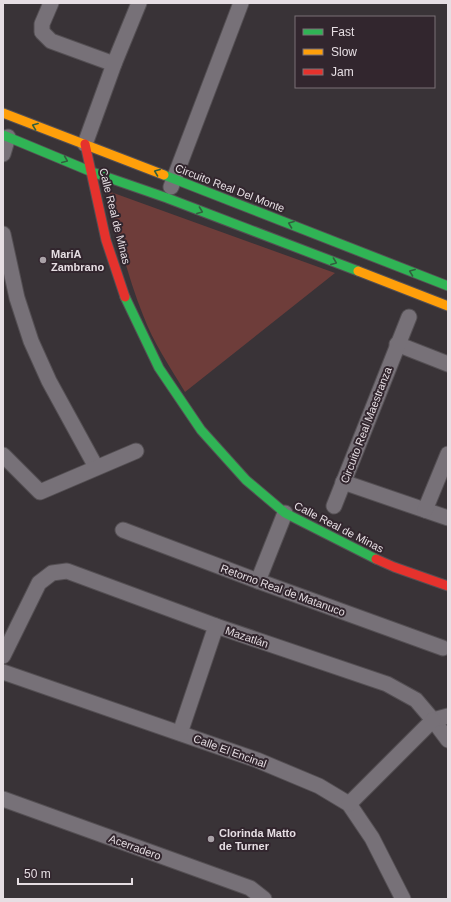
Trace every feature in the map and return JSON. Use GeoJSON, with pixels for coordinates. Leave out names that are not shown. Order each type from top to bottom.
{"type":"FeatureCollection","features":[{"type":"Feature","properties":{"kind":"street"},"geometry":{"type":"LineString","coordinates":[[51,3],[42,24],[42,32],[50,41],[114,64]]}},
{"type":"Feature","properties":{"kind":"street"},"geometry":{"type":"LineString","coordinates":[[85,144],[114,64],[140,3]]}},
{"type":"Feature","properties":{"kind":"street"},"geometry":{"type":"LineString","coordinates":[[167,198],[241,3]]}},
{"type":"Feature","properties":{"kind":"street","name":"Circuito Real Del Monte"},"geometry":{"type":"LineString","coordinates":[[3,113],[174,178],[448,286]]}},
{"type":"Feature","properties":{"kind":"street"},"geometry":{"type":"LineString","coordinates":[[3,154],[6,136],[92,172],[167,198],[448,306]]}},
{"type":"Feature","properties":{"kind":"street","name":"Calle Real de Minas"},"geometry":{"type":"LineString","coordinates":[[85,144],[106,240],[126,301],[159,368],[201,430],[246,480],[285,513],[394,567],[448,586]]}},
{"type":"Feature","properties":{"kind":"street"},"geometry":{"type":"LineString","coordinates":[[3,234],[17,298],[31,341],[49,381],[96,467]]}},
{"type":"Feature","properties":{"kind":"street","name":"Circuito Real Maestranza"},"geometry":{"type":"LineString","coordinates":[[334,506],[409,317]]}},
{"type":"Feature","properties":{"kind":"street"},"geometry":{"type":"LineString","coordinates":[[397,344],[448,364]]}},
{"type":"Feature","properties":{"kind":"street"},"geometry":{"type":"LineString","coordinates":[[3,455],[40,492],[136,451]]}},
{"type":"Feature","properties":{"kind":"street"},"geometry":{"type":"LineString","coordinates":[[424,510],[448,454]]}},
{"type":"Feature","properties":{"kind":"street"},"geometry":{"type":"LineString","coordinates":[[343,482],[448,518]]}},
{"type":"Feature","properties":{"kind":"street"},"geometry":{"type":"LineString","coordinates":[[258,581],[285,513]]}},
{"type":"Feature","properties":{"kind":"street","name":"Retorno Real de Matanuco"},"geometry":{"type":"LineString","coordinates":[[123,530],[443,648]]}},
{"type":"Feature","properties":{"kind":"street","name":"Mazatlán"},"geometry":{"type":"LineString","coordinates":[[3,656],[39,583],[52,572],[67,571],[216,626],[387,684],[416,700],[448,740]]}},
{"type":"Feature","properties":{"kind":"street"},"geometry":{"type":"LineString","coordinates":[[180,733],[216,626]]}},
{"type":"Feature","properties":{"kind":"street","name":"Calle El Encinal"},"geometry":{"type":"LineString","coordinates":[[3,672],[257,760],[319,786],[349,804],[372,838],[403,899]]}},
{"type":"Feature","properties":{"kind":"street"},"geometry":{"type":"LineString","coordinates":[[349,804],[433,720],[448,716]]}},
{"type":"Feature","properties":{"kind":"street","name":"Acerradero"},"geometry":{"type":"LineString","coordinates":[[3,799],[250,888],[264,899]]}},
{"type":"Feature","properties":{"kind":"shaded area"},"geometry":{"type":"Polygon","coordinates":[[[108,191],[335,273],[185,392],[157,345],[143,315],[123,254],[108,191]]]}},
{"type":"Feature","properties":{"kind":"traffic: fast"},"geometry":{"type":"LineString","coordinates":[[3,135],[92,172],[167,198],[358,271]]}},
{"type":"Feature","properties":{"kind":"traffic: fast"},"geometry":{"type":"LineString","coordinates":[[164,175],[448,286]]}},
{"type":"Feature","properties":{"kind":"traffic: fast"},"geometry":{"type":"LineString","coordinates":[[125,297],[159,368],[201,430],[246,480],[285,513],[376,559]]}},
{"type":"Feature","properties":{"kind":"traffic: slow"},"geometry":{"type":"LineString","coordinates":[[3,113],[164,175]]}},
{"type":"Feature","properties":{"kind":"traffic: slow"},"geometry":{"type":"LineString","coordinates":[[358,271],[448,306]]}},
{"type":"Feature","properties":{"kind":"traffic: jam"},"geometry":{"type":"LineString","coordinates":[[85,144],[106,240],[125,297]]}},
{"type":"Feature","properties":{"kind":"traffic: jam"},"geometry":{"type":"LineString","coordinates":[[376,559],[448,586]]}},
{"type":"Feature","properties":{"kind":"place","name":"MariA Zambrano"},"geometry":{"type":"Point","coordinates":[43,260]}},
{"type":"Feature","properties":{"kind":"place","name":"Clorinda Matto de Turner"},"geometry":{"type":"Point","coordinates":[211,839]}}]}
